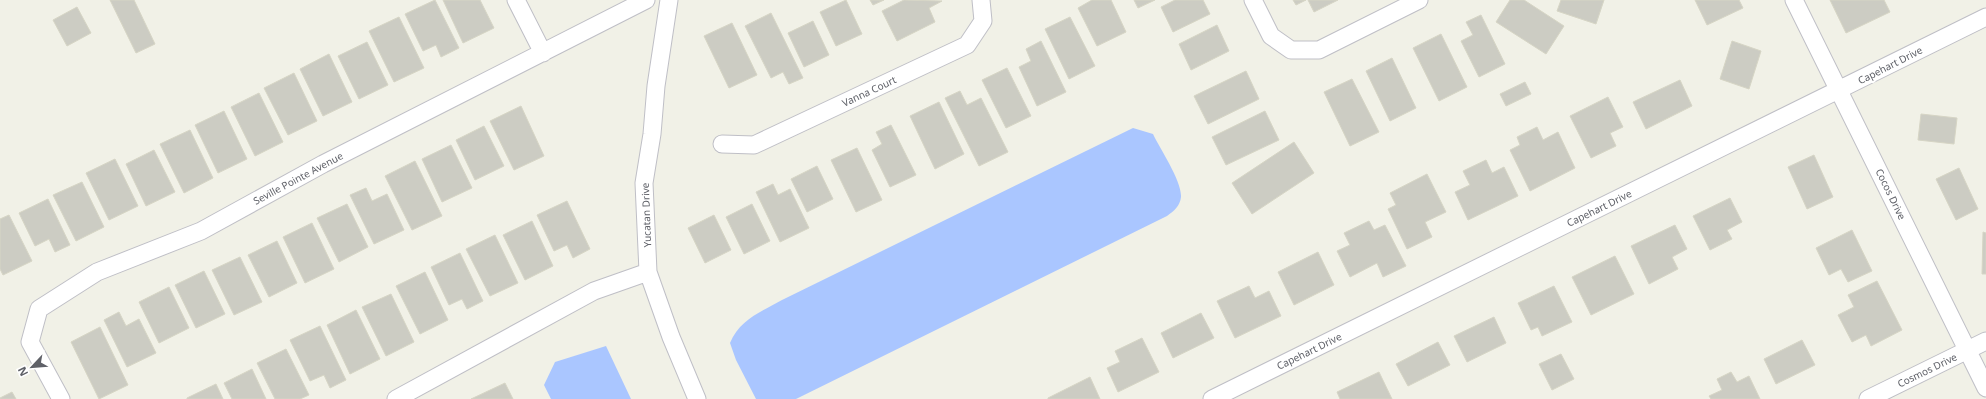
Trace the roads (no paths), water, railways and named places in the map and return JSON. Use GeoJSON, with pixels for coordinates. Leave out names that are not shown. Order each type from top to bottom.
{"type":"FeatureCollection","features":[{"type":"Feature","properties":{"kind":"street"},"geometry":{"type":"LineString","coordinates":[[516,0],[543,53]]}},
{"type":"Feature","properties":{"kind":"street","name":"Seville Pointe Avenue"},"geometry":{"type":"LineString","coordinates":[[61,399],[30,342],[39,309],[97,272],[201,231],[323,164],[646,0]]}},
{"type":"Feature","properties":{"kind":"street","name":"Yucatan Drive"},"geometry":{"type":"LineString","coordinates":[[669,0],[656,86],[652,134],[644,183],[648,272],[671,337],[697,399]]}},
{"type":"Feature","properties":{"kind":"street","name":"Vanna Court"},"geometry":{"type":"LineString","coordinates":[[722,144],[754,145],[967,45],[983,21],[981,0]]}},
{"type":"Feature","properties":{"kind":"street"},"geometry":{"type":"LineString","coordinates":[[1253,0],[1271,36],[1291,50],[1319,50],[1419,0]]}},
{"type":"Feature","properties":{"kind":"street","name":"Cocos Drive"},"geometry":{"type":"LineString","coordinates":[[1794,0],[1840,90],[1986,388]]}},
{"type":"Feature","properties":{"kind":"street","name":"Capehart Drive"},"geometry":{"type":"LineString","coordinates":[[1212,399],[1986,17]]}},
{"type":"Feature","properties":{"kind":"street"},"geometry":{"type":"LineString","coordinates":[[396,399],[594,291],[648,272]]}},
{"type":"Feature","properties":{"kind":"street","name":"Cosmos Drive"},"geometry":{"type":"LineString","coordinates":[[1868,399],[1986,341]]}},
{"type":"Feature","properties":{"kind":"water"},"geometry":{"type":"Polygon","coordinates":[[[1133,128],[1153,134],[1178,183],[1181,197],[1179,203],[1167,216],[796,399],[756,399],[736,360],[730,343],[739,328],[745,322],[782,300],[1133,128]]]}},
{"type":"Feature","properties":{"kind":"water"},"geometry":{"type":"Polygon","coordinates":[[[606,346],[631,399],[551,399],[544,385],[555,362],[606,346]]]}}]}
